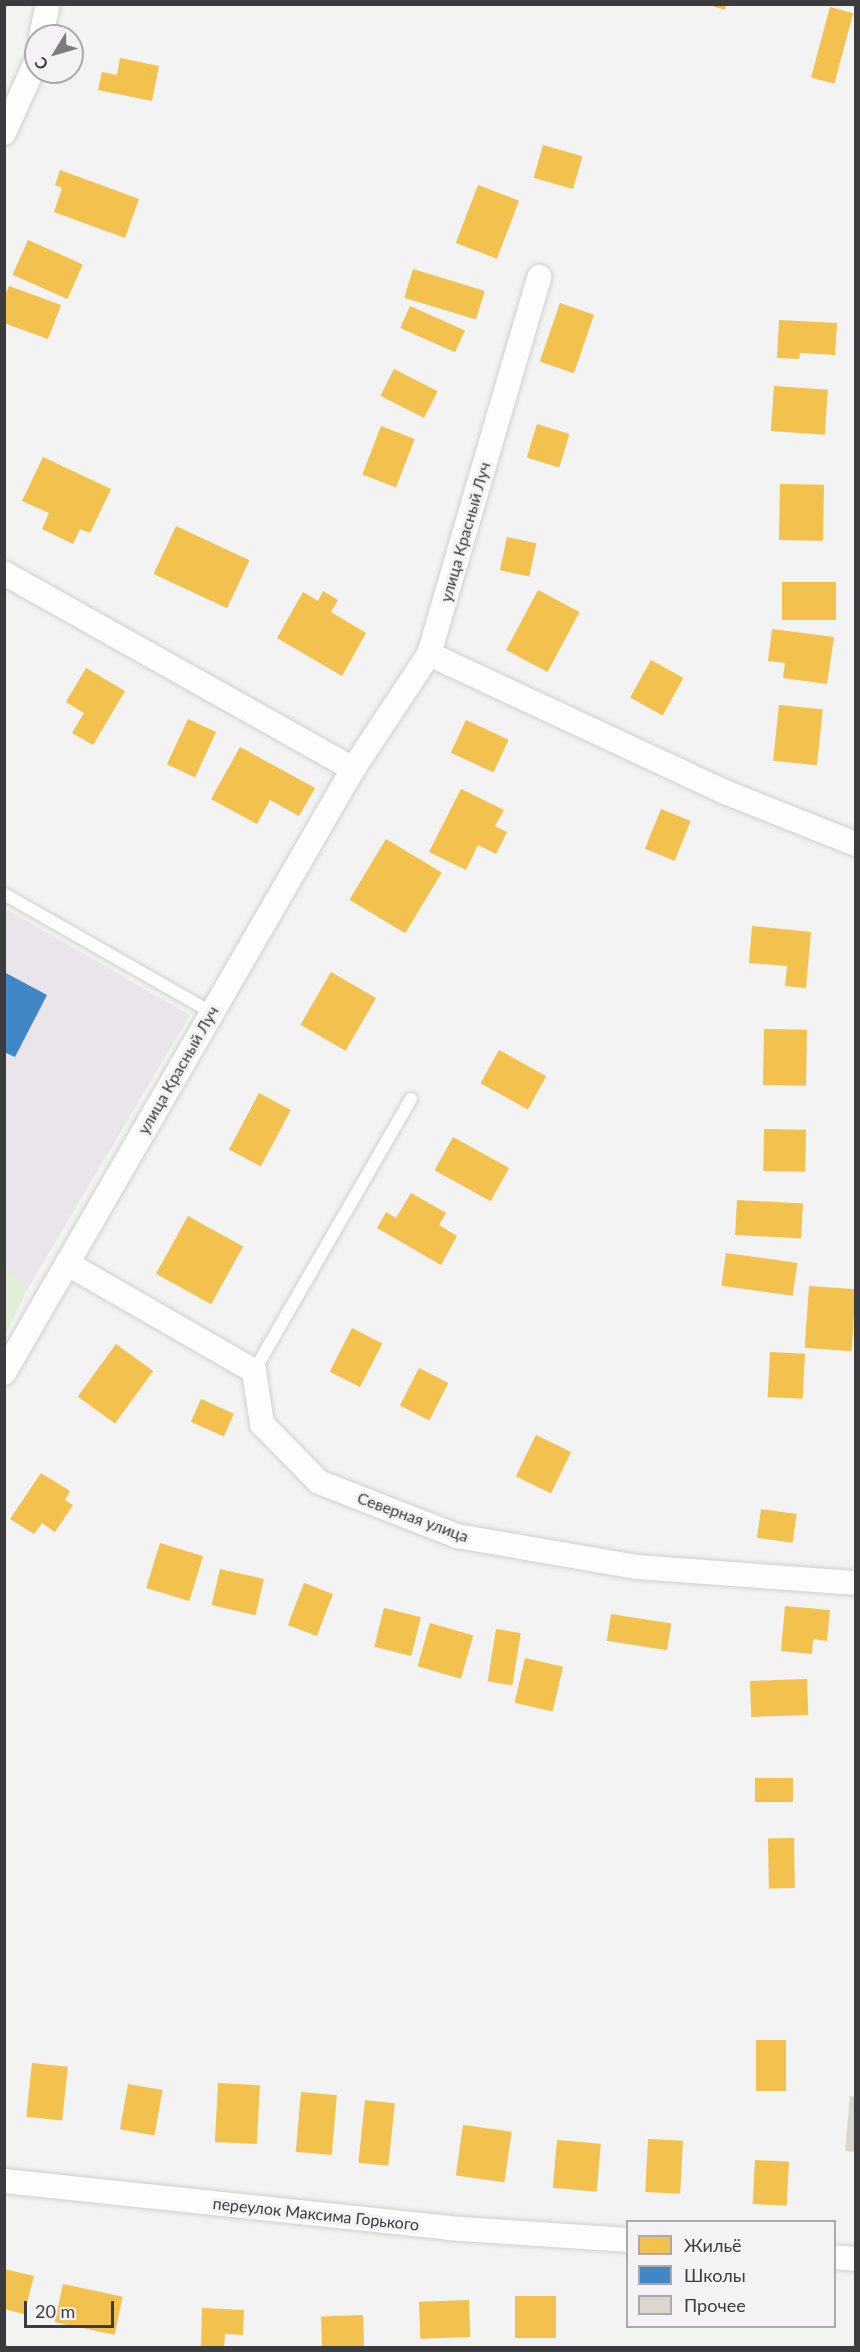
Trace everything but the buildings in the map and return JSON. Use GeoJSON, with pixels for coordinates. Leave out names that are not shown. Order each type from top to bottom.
{"type":"FeatureCollection","features":[{"type":"Feature","properties":{"kind":"street"},"geometry":{"type":"LineString","coordinates":[[44,24],[48,4]]}},
{"type":"Feature","properties":{"kind":"street"},"geometry":{"type":"LineString","coordinates":[[4,134],[26,84]]}},
{"type":"Feature","properties":{"kind":"street","name":"улица Красный Луч"},"geometry":{"type":"LineString","coordinates":[[4,1373],[353,769],[429,654],[539,277]]}},
{"type":"Feature","properties":{"kind":"street"},"geometry":{"type":"LineString","coordinates":[[4,573],[353,769]]}},
{"type":"Feature","properties":{"kind":"street"},"geometry":{"type":"LineString","coordinates":[[429,654],[725,792],[855,844]]}},
{"type":"Feature","properties":{"kind":"street"},"geometry":{"type":"LineString","coordinates":[[68,1264],[254,1371]]}},
{"type":"Feature","properties":{"kind":"street","name":"Северная улица"},"geometry":{"type":"LineString","coordinates":[[254,1371],[262,1424],[319,1482],[457,1536],[637,1567],[855,1583]]}},
{"type":"Feature","properties":{"kind":"street","name":"переулок Максима Горького"},"geometry":{"type":"LineString","coordinates":[[4,2181],[448,2228],[626,2240]]}},
{"type":"Feature","properties":{"kind":"street"},"geometry":{"type":"LineString","coordinates":[[836,2256],[855,2259]]}},
{"type":"Feature","properties":{"kind":"lane"},"geometry":{"type":"LineString","coordinates":[[4,894],[211,1012]]}},
{"type":"Feature","properties":{"kind":"lane"},"geometry":{"type":"LineString","coordinates":[[254,1371],[411,1099]]}},
{"type":"Feature","properties":{"kind":"shaded area"},"geometry":{"type":"Polygon","coordinates":[[[4,908],[190,1015],[28,1288],[5,1274],[4,908]]]}},
{"type":"Feature","properties":{"kind":"green space"},"geometry":{"type":"Polygon","coordinates":[[[5,1267],[28,1288],[5,1336],[5,1267]]]}}]}
